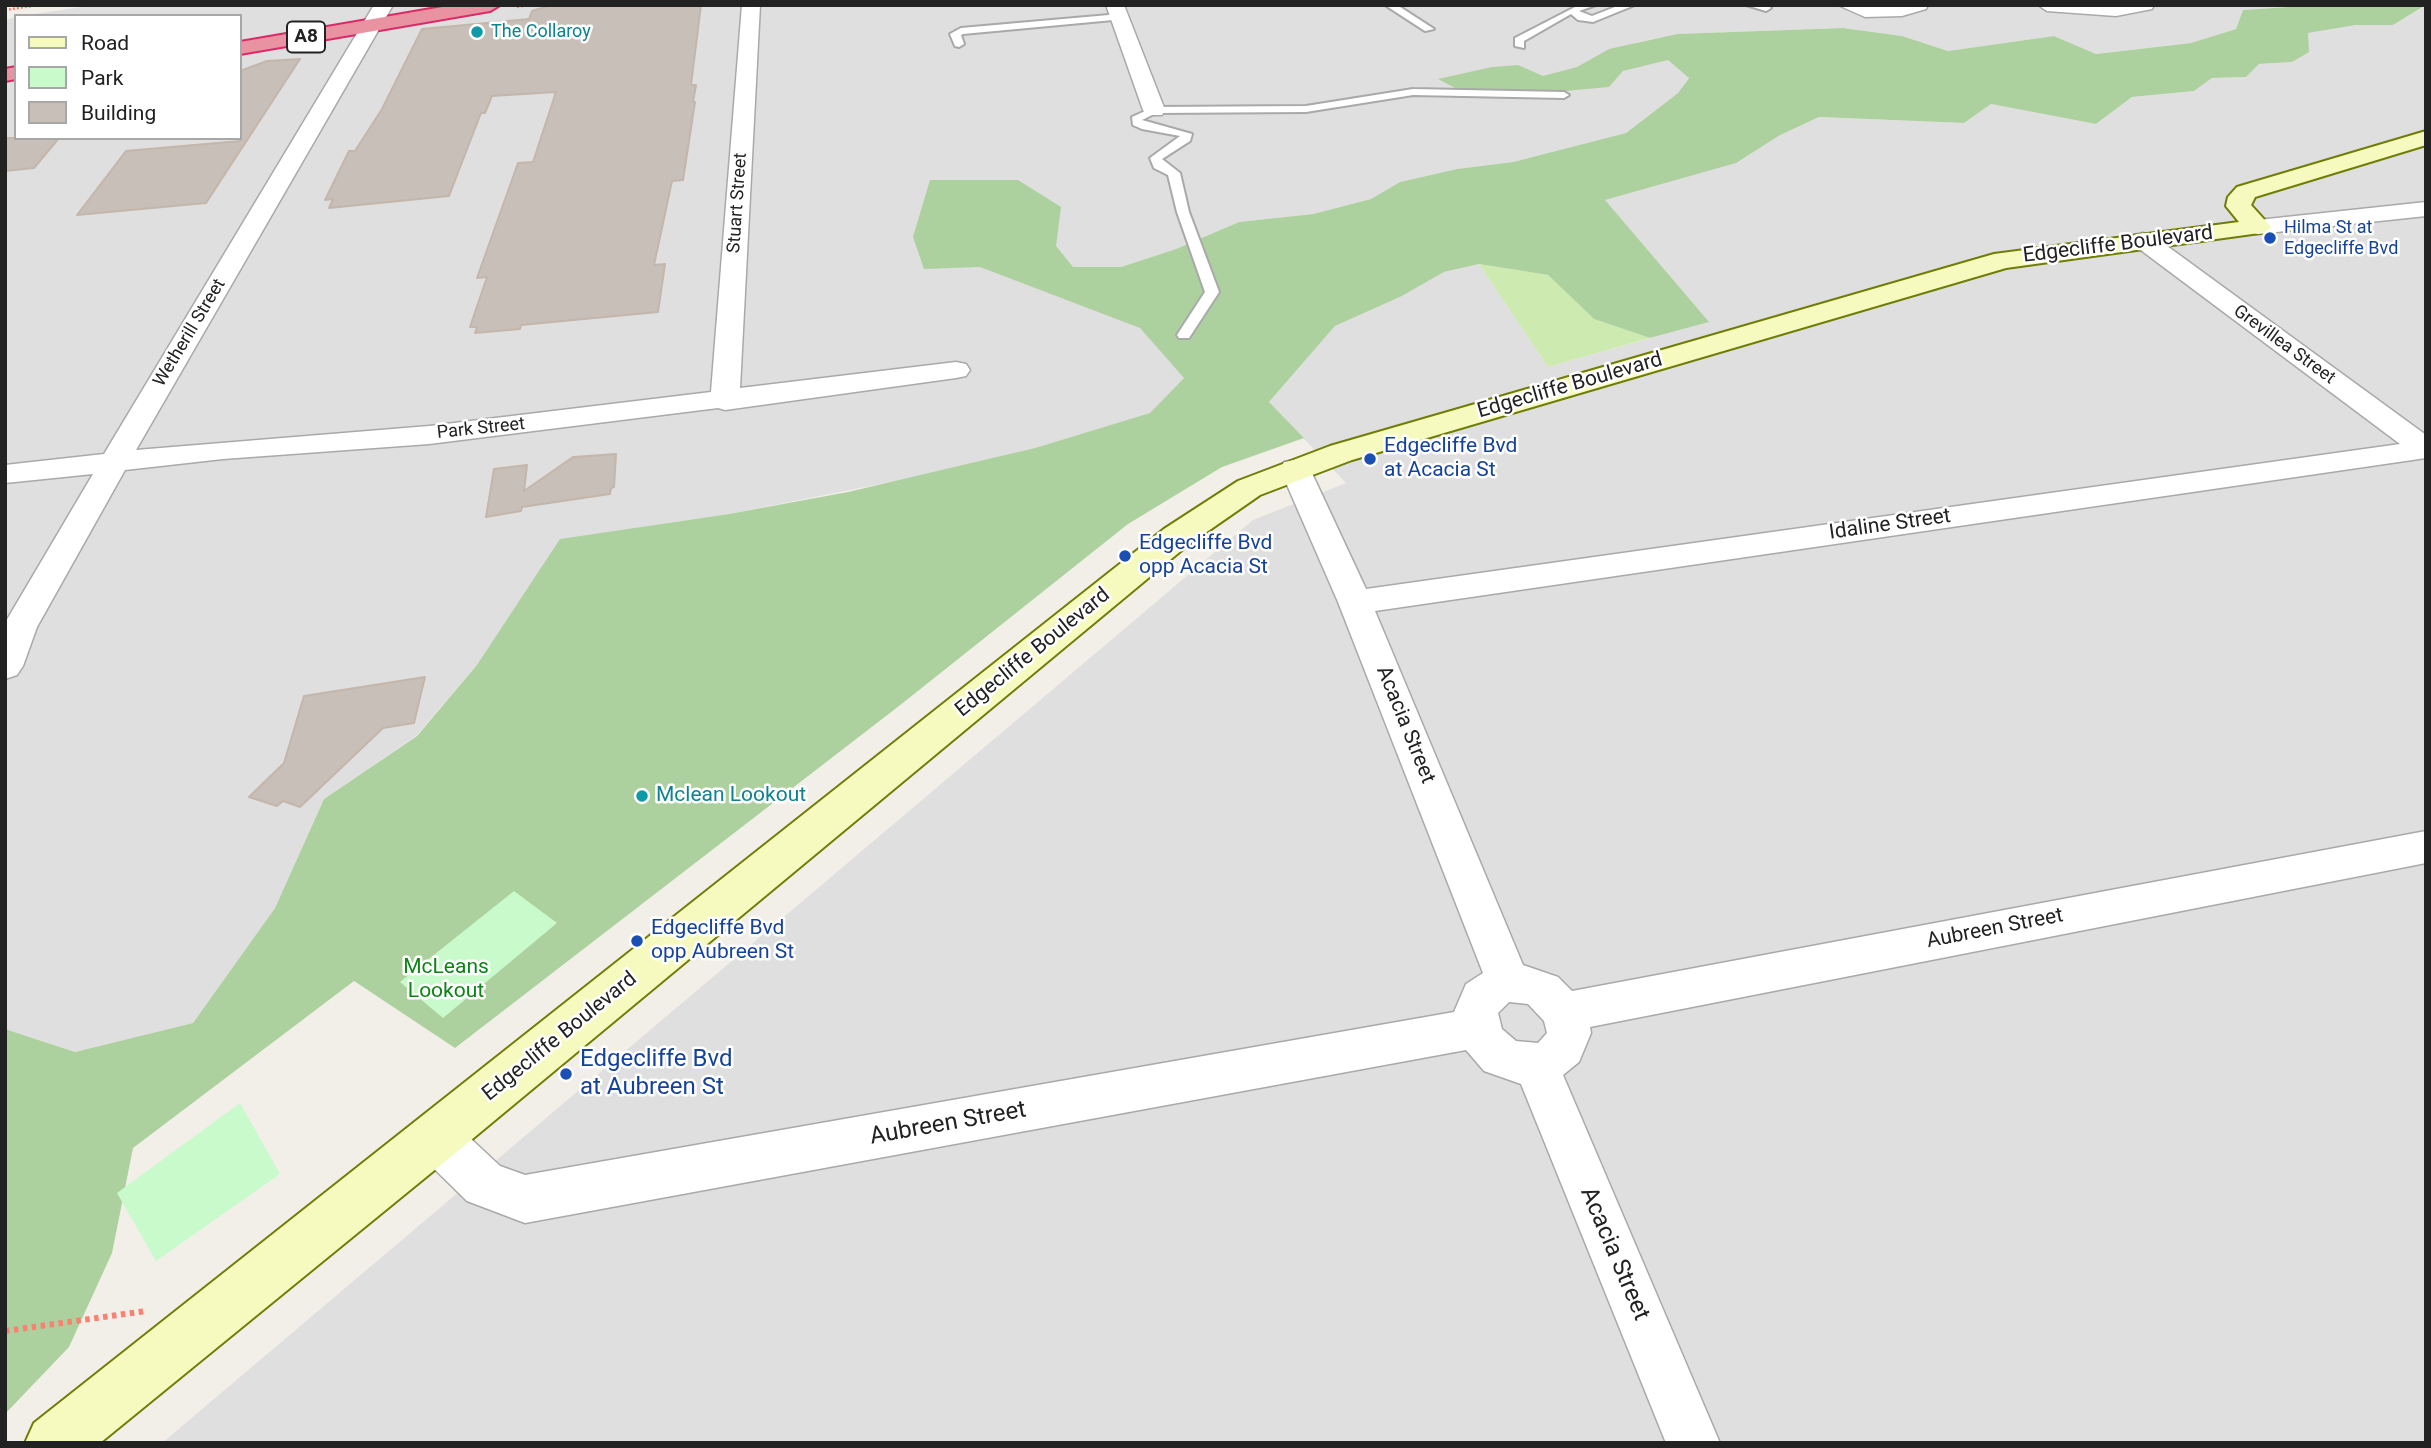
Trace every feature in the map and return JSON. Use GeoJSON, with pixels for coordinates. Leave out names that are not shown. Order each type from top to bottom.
{"type":"FeatureCollection","features":[{"type":"Feature","properties":{"kind":"highway","name":"A8"},"geometry":{"type":"LineString","coordinates":[[242,48],[417,5]]}},
{"type":"Feature","properties":{"kind":"highway","name":"A8"},"geometry":{"type":"LineString","coordinates":[[242,35],[379,14],[490,5]]}},
{"type":"Feature","properties":{"kind":"street","name":"Stuart Street"},"geometry":{"type":"LineString","coordinates":[[725,401],[751,5]]}},
{"type":"Feature","properties":{"kind":"street"},"geometry":{"type":"LineString","coordinates":[[1847,5],[1865,11],[1902,10],[1919,5]]}},
{"type":"Feature","properties":{"kind":"street"},"geometry":{"type":"LineString","coordinates":[[2047,5],[2116,10],[2145,5]]}},
{"type":"Feature","properties":{"kind":"street"},"geometry":{"type":"LineString","coordinates":[[1118,11],[1154,110]]}},
{"type":"Feature","properties":{"kind":"street","name":"Wetherill Street"},"geometry":{"type":"LineString","coordinates":[[5,666],[20,627],[379,14]]}},
{"type":"Feature","properties":{"kind":"street","name":"Edgecliffe Boulevard"},"geometry":{"type":"LineString","coordinates":[[2258,227],[2238,206],[2240,197],[2246,192],[2426,138]]}},
{"type":"Feature","properties":{"kind":"street"},"geometry":{"type":"LineString","coordinates":[[2258,227],[2426,209]]}},
{"type":"Feature","properties":{"kind":"street","name":"Edgecliffe Boulevard"},"geometry":{"type":"LineString","coordinates":[[54,1443],[436,1138],[1176,537],[1250,488],[1295,469],[2003,260],[2258,227]]}},
{"type":"Feature","properties":{"kind":"street","name":"Grevillea Street"},"geometry":{"type":"LineString","coordinates":[[2143,240],[2426,449]]}},
{"type":"Feature","properties":{"kind":"street","name":"Park Street"},"geometry":{"type":"LineString","coordinates":[[5,474],[429,435],[725,401],[956,370]]}},
{"type":"Feature","properties":{"kind":"street","name":"Idaline Street"},"geometry":{"type":"LineString","coordinates":[[1355,602],[2426,449]]}},
{"type":"Feature","properties":{"kind":"street","name":"Acacia Street"},"geometry":{"type":"LineString","coordinates":[[1295,469],[1355,602],[1508,983]]}},
{"type":"Feature","properties":{"kind":"street","name":"Aubreen Street"},"geometry":{"type":"LineString","coordinates":[[1564,1012],[2426,847]]}},
{"type":"Feature","properties":{"kind":"street"},"geometry":{"type":"LineString","coordinates":[[1508,983],[1526,984],[1543,990],[1564,1012],[1569,1033],[1563,1048],[1552,1059],[1536,1064],[1518,1063],[1500,1056],[1486,1043],[1478,1028],[1476,1013],[1482,998],[1493,988],[1508,983]]}},
{"type":"Feature","properties":{"kind":"street","name":"Aubreen Street"},"geometry":{"type":"LineString","coordinates":[[436,1138],[484,1184],[525,1199],[1478,1028]]}},
{"type":"Feature","properties":{"kind":"street","name":"Acacia Street"},"geometry":{"type":"LineString","coordinates":[[1536,1064],[1693,1443]]}},
{"type":"Feature","properties":{"kind":"lane"},"geometry":{"type":"LineString","coordinates":[[1390,5],[1429,29]]}},
{"type":"Feature","properties":{"kind":"lane"},"geometry":{"type":"LineString","coordinates":[[1520,46],[1519,40],[1572,10],[1591,5]]}},
{"type":"Feature","properties":{"kind":"lane"},"geometry":{"type":"LineString","coordinates":[[1572,10],[1582,18],[1593,19],[1630,5]]}},
{"type":"Feature","properties":{"kind":"lane"},"geometry":{"type":"LineString","coordinates":[[1751,5],[1766,8]]}},
{"type":"Feature","properties":{"kind":"lane"},"geometry":{"type":"LineString","coordinates":[[959,44],[955,34],[961,31],[1118,11]]}},
{"type":"Feature","properties":{"kind":"lane"},"geometry":{"type":"LineString","coordinates":[[1184,335],[1212,292],[1183,212],[1174,173],[1158,165],[1156,158],[1186,139],[1186,134],[1137,123],[1136,119],[1154,110],[1306,109],[1413,92],[1563,95]]}},
{"type":"Feature","properties":{"kind":"path"},"geometry":{"type":"LineString","coordinates":[[5,10],[39,5]]}},
{"type":"Feature","properties":{"kind":"path"},"geometry":{"type":"LineString","coordinates":[[5,1331],[160,1309]]}},
{"type":"Feature","properties":{"kind":"shaded area"},"geometry":{"type":"Polygon","coordinates":[[[96,5],[2319,5],[2243,10],[2236,29],[2191,43],[2096,54],[2054,36],[1948,51],[1902,36],[1843,28],[1677,34],[1634,43],[1668,60],[1689,77],[1678,93],[1626,133],[1513,162],[1457,169],[1400,182],[1371,199],[1313,214],[1239,222],[1176,249],[1121,267],[1184,378],[1151,413],[1035,448],[941,472],[729,514],[635,528],[477,665],[416,736],[324,799],[275,908],[193,1023],[75,1052],[5,1029],[5,20],[14,18],[14,140],[242,140],[242,14],[35,14],[96,5]]]}},
{"type":"Feature","properties":{"kind":"shaded area"},"geometry":{"type":"Polygon","coordinates":[[[2426,6],[2426,1443],[162,1443],[1253,520],[1346,483],[1269,402],[1335,326],[1402,296],[1444,272],[1479,264],[1548,367],[1708,322],[1604,200],[1670,180],[1819,117],[1963,123],[1991,104],[2096,124],[2132,97],[2194,91],[2212,78],[2246,77],[2259,64],[2293,62],[2308,33],[2356,25],[2393,25],[2426,6]]]}},
{"type":"Feature","properties":{"kind":"green space"},"geometry":{"type":"Polygon","coordinates":[[[2319,5],[2426,5],[2393,25],[2356,25],[2308,33],[2309,52],[2292,62],[2259,64],[2246,77],[2212,78],[2194,91],[2132,97],[2096,124],[1991,104],[1964,123],[1819,117],[1780,135],[1736,163],[1605,200],[1709,322],[1650,338],[1594,319],[1548,275],[1479,264],[1444,272],[1402,296],[1335,326],[1269,402],[1304,438],[1222,467],[1128,524],[899,706],[455,1048],[354,981],[133,1148],[112,1253],[69,1347],[5,1414],[5,1029],[75,1052],[193,1023],[275,908],[324,799],[417,736],[477,665],[560,539],[729,514],[848,492],[1035,448],[1150,413],[1184,378],[1140,328],[980,267],[924,269],[913,237],[930,180],[1018,180],[1061,207],[1056,246],[1073,267],[1121,267],[1176,249],[1239,222],[1313,214],[1371,199],[1400,182],[1457,169],[1513,162],[1626,133],[1678,93],[1689,78],[1668,60],[1623,71],[1609,87],[1565,91],[1457,89],[1438,79],[1492,67],[1518,65],[1543,76],[1577,67],[1609,49],[1677,34],[1843,28],[1902,36],[1948,51],[2054,36],[2096,54],[2191,43],[2236,29],[2243,10],[2319,5]]]}},
{"type":"Feature","properties":{"kind":"green space"},"geometry":{"type":"Polygon","coordinates":[[[1479,264],[1548,275],[1594,319],[1650,338],[1548,367],[1479,264]]]}},
{"type":"Feature","properties":{"kind":"green space","name":"McLeans Lookout"},"geometry":{"type":"Polygon","coordinates":[[[514,891],[557,923],[443,1018],[400,982],[514,891]]]}},
{"type":"Feature","properties":{"kind":"green space"},"geometry":{"type":"Polygon","coordinates":[[[240,1103],[280,1174],[156,1261],[117,1193],[240,1103]]]}},
{"type":"Feature","properties":{"kind":"building"},"geometry":{"type":"Polygon","coordinates":[[[701,5],[691,85],[696,85],[695,102],[683,180],[672,181],[654,265],[665,264],[658,312],[521,325],[520,329],[475,333],[477,327],[470,327],[487,277],[477,278],[518,163],[533,162],[556,92],[492,96],[485,113],[481,113],[449,196],[329,208],[333,199],[325,200],[349,151],[355,151],[382,109],[422,29],[529,19],[532,11],[548,6],[701,5]]]}},
{"type":"Feature","properties":{"kind":"building"},"geometry":{"type":"Polygon","coordinates":[[[300,59],[206,203],[77,215],[126,151],[242,140],[242,70],[267,61],[300,59]]]}},
{"type":"Feature","properties":{"kind":"building"},"geometry":{"type":"Polygon","coordinates":[[[5,138],[57,140],[34,168],[5,171],[5,138]]]}},
{"type":"Feature","properties":{"kind":"building"},"geometry":{"type":"Polygon","coordinates":[[[616,454],[614,487],[611,488],[610,494],[522,507],[521,511],[486,517],[494,469],[527,465],[524,491],[573,457],[616,454]]]}},
{"type":"Feature","properties":{"kind":"building"},"geometry":{"type":"Polygon","coordinates":[[[425,677],[414,723],[383,728],[300,807],[283,801],[277,806],[249,797],[284,763],[304,696],[425,677]]]}},
{"type":"Feature","properties":{"kind":"place","name":"The Collaroy"},"geometry":{"type":"Point","coordinates":[477,32]}},
{"type":"Feature","properties":{"kind":"place","name":"Hilma St at Edgecliffe Bvd"},"geometry":{"type":"Point","coordinates":[2270,238]}},
{"type":"Feature","properties":{"kind":"place","name":"Edgecliffe Bvd at Acacia St"},"geometry":{"type":"Point","coordinates":[1370,459]}},
{"type":"Feature","properties":{"kind":"place","name":"Edgecliffe Bvd opp Acacia St"},"geometry":{"type":"Point","coordinates":[1125,556]}},
{"type":"Feature","properties":{"kind":"place","name":"Mclean Lookout"},"geometry":{"type":"Point","coordinates":[642,796]}},
{"type":"Feature","properties":{"kind":"place","name":"Edgecliffe Bvd opp Aubreen St"},"geometry":{"type":"Point","coordinates":[637,941]}},
{"type":"Feature","properties":{"kind":"place","name":"Edgecliffe Bvd at Aubreen St"},"geometry":{"type":"Point","coordinates":[566,1074]}}]}
